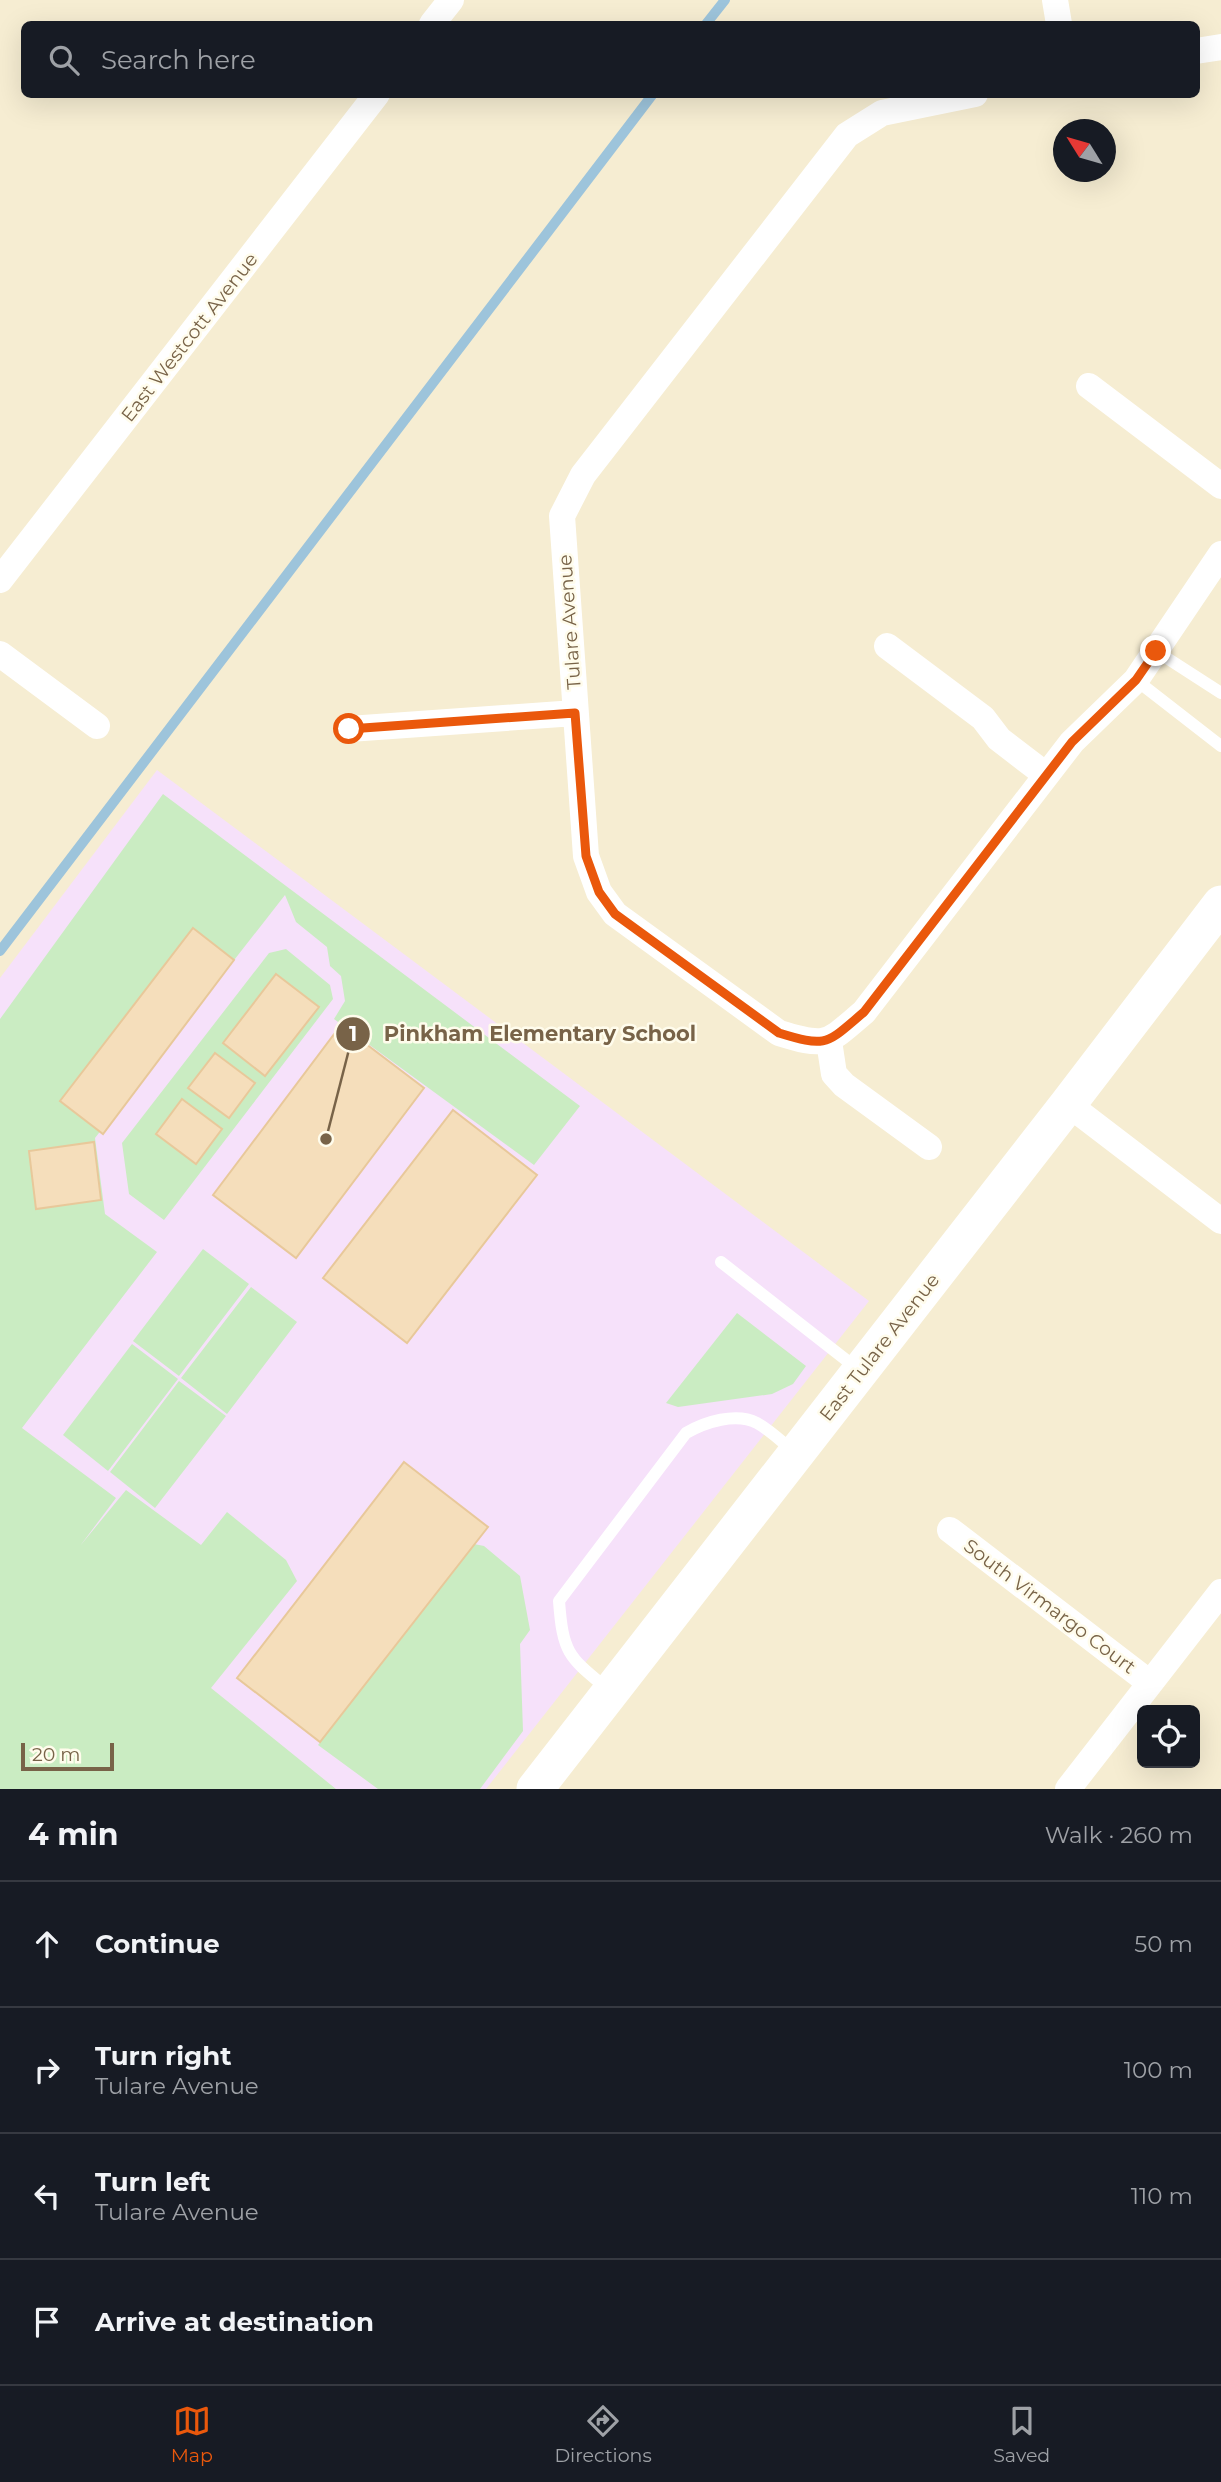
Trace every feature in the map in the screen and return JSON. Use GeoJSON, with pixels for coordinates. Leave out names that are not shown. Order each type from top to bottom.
{"type":"FeatureCollection","features":[{"type":"Feature","properties":{"kind":"street"},"geometry":{"type":"LineString","coordinates":[[434,21],[451,0]]}},
{"type":"Feature","properties":{"kind":"street"},"geometry":{"type":"LineString","coordinates":[[1055,0],[1058,21]]}},
{"type":"Feature","properties":{"kind":"street"},"geometry":{"type":"LineString","coordinates":[[1200,50],[1221,47]]}},
{"type":"Feature","properties":{"kind":"street","name":"East Westcott Avenue"},"geometry":{"type":"LineString","coordinates":[[0,580],[374,98]]}},
{"type":"Feature","properties":{"kind":"street","name":"Tulare Avenue"},"geometry":{"type":"LineString","coordinates":[[829,1041],[808,1042],[779,1033],[615,914],[599,892],[586,856],[562,516],[583,475],[847,135],[882,113],[955,98]]}},
{"type":"Feature","properties":{"kind":"street"},"geometry":{"type":"LineString","coordinates":[[1089,386],[1221,486]]}},
{"type":"Feature","properties":{"kind":"street"},"geometry":{"type":"LineString","coordinates":[[929,1147],[844,1085],[834,1074],[829,1041],[864,1012],[1072,742],[1136,680],[1221,554]]}},
{"type":"Feature","properties":{"kind":"street"},"geometry":{"type":"LineString","coordinates":[[887,646],[984,718],[999,739],[1046,775]]}},
{"type":"Feature","properties":{"kind":"street"},"geometry":{"type":"LineString","coordinates":[[0,654],[97,726]]}},
{"type":"Feature","properties":{"kind":"street"},"geometry":{"type":"LineString","coordinates":[[349,729],[575,713]]}},
{"type":"Feature","properties":{"kind":"street","name":"East Tulare Avenue"},"geometry":{"type":"LineString","coordinates":[[534,1789],[1221,904]]}},
{"type":"Feature","properties":{"kind":"street"},"geometry":{"type":"LineString","coordinates":[[1068,1104],[1221,1222]]}},
{"type":"Feature","properties":{"kind":"street","name":"South Virmargo Court"},"geometry":{"type":"LineString","coordinates":[[950,1530],[1150,1683]]}},
{"type":"Feature","properties":{"kind":"street"},"geometry":{"type":"LineString","coordinates":[[1068,1789],[1221,1592]]}},
{"type":"Feature","properties":{"kind":"lane"},"geometry":{"type":"LineString","coordinates":[[1156,651],[1221,693]]}},
{"type":"Feature","properties":{"kind":"lane"},"geometry":{"type":"LineString","coordinates":[[1136,680],[1221,746]]}},
{"type":"Feature","properties":{"kind":"lane"},"geometry":{"type":"LineString","coordinates":[[721,1262],[860,1371]]}},
{"type":"Feature","properties":{"kind":"lane"},"geometry":{"type":"LineString","coordinates":[[611,1691],[569,1655],[564,1641],[558,1601],[686,1433],[699,1425],[742,1419],[757,1423],[796,1453]]}},
{"type":"Feature","properties":{"kind":"shaded area"},"geometry":{"type":"Polygon","coordinates":[[[0,0],[1221,0],[1221,1789],[0,1789],[0,0]]]}},
{"type":"Feature","properties":{"kind":"shaded area"},"geometry":{"type":"Polygon","coordinates":[[[157,770],[869,1301],[486,1789],[0,1789],[0,978],[157,770]]]}},
{"type":"Feature","properties":{"kind":"green space"},"geometry":{"type":"Polygon","coordinates":[[[163,794],[580,1106],[534,1165],[334,1019],[345,1001],[341,976],[330,966],[327,947],[296,922],[285,895],[95,1138],[105,1214],[157,1252],[22,1428],[116,1498],[80,1546],[126,1490],[201,1545],[227,1512],[286,1560],[297,1581],[211,1688],[336,1789],[0,1789],[0,1019],[163,794]]]}},
{"type":"Feature","properties":{"kind":"green space"},"geometry":{"type":"Polygon","coordinates":[[[286,949],[330,985],[333,999],[164,1220],[129,1194],[122,1143],[269,953],[286,949]]]}},
{"type":"Feature","properties":{"kind":"green space"},"geometry":{"type":"Polygon","coordinates":[[[203,1249],[249,1284],[179,1376],[133,1341],[203,1249]]]}},
{"type":"Feature","properties":{"kind":"green space"},"geometry":{"type":"Polygon","coordinates":[[[251,1287],[297,1322],[227,1414],[181,1378],[251,1287]]]}},
{"type":"Feature","properties":{"kind":"green space"},"geometry":{"type":"Polygon","coordinates":[[[737,1313],[806,1366],[793,1384],[772,1394],[678,1407],[666,1403],[737,1313]]]}},
{"type":"Feature","properties":{"kind":"green space"},"geometry":{"type":"Polygon","coordinates":[[[132,1344],[178,1379],[108,1471],[63,1435],[132,1344]]]}},
{"type":"Feature","properties":{"kind":"green space"},"geometry":{"type":"Polygon","coordinates":[[[179,1381],[226,1416],[155,1508],[110,1472],[179,1381]]]}},
{"type":"Feature","properties":{"kind":"green space"},"geometry":{"type":"Polygon","coordinates":[[[474,1544],[484,1546],[520,1576],[530,1630],[520,1644],[523,1731],[480,1789],[378,1789],[318,1745],[474,1544]]]}},
{"type":"Feature","properties":{"kind":"building"},"geometry":{"type":"Polygon","coordinates":[[[193,928],[234,960],[103,1134],[60,1101],[193,928]]]}},
{"type":"Feature","properties":{"kind":"building"},"geometry":{"type":"Polygon","coordinates":[[[276,974],[319,1007],[265,1076],[223,1043],[276,974]]]}},
{"type":"Feature","properties":{"kind":"building"},"geometry":{"type":"Polygon","coordinates":[[[341,1025],[424,1088],[296,1258],[213,1195],[341,1025]]]}},
{"type":"Feature","properties":{"kind":"building"},"geometry":{"type":"Polygon","coordinates":[[[215,1053],[255,1083],[229,1118],[188,1088],[215,1053]]]}},
{"type":"Feature","properties":{"kind":"building"},"geometry":{"type":"Polygon","coordinates":[[[182,1099],[222,1129],[196,1164],[156,1134],[182,1099]]]}},
{"type":"Feature","properties":{"kind":"building"},"geometry":{"type":"Polygon","coordinates":[[[453,1110],[537,1175],[407,1343],[323,1278],[453,1110]]]}},
{"type":"Feature","properties":{"kind":"building"},"geometry":{"type":"Polygon","coordinates":[[[94,1142],[101,1200],[36,1209],[29,1151],[94,1142]]]}},
{"type":"Feature","properties":{"kind":"building"},"geometry":{"type":"Polygon","coordinates":[[[404,1462],[488,1527],[320,1742],[237,1678],[404,1462]]]}},
{"type":"Feature","properties":{"kind":"waterway"},"geometry":{"type":"LineString","coordinates":[[708,21],[725,0]]}},
{"type":"Feature","properties":{"kind":"waterway"},"geometry":{"type":"LineString","coordinates":[[0,951],[650,98]]}},
{"type":"Feature","properties":{"kind":"place","name":"Pinkham Elementary School"},"geometry":{"type":"Point","coordinates":[326,1139]}},
{"type":"Feature","properties":{"kind":"route"},"geometry":{"type":"LineString","coordinates":[[349,729],[575,713],[586,856],[599,892],[615,914],[779,1033],[808,1042],[829,1041],[864,1012],[1072,742],[1136,680],[1156,651]]}}]}
